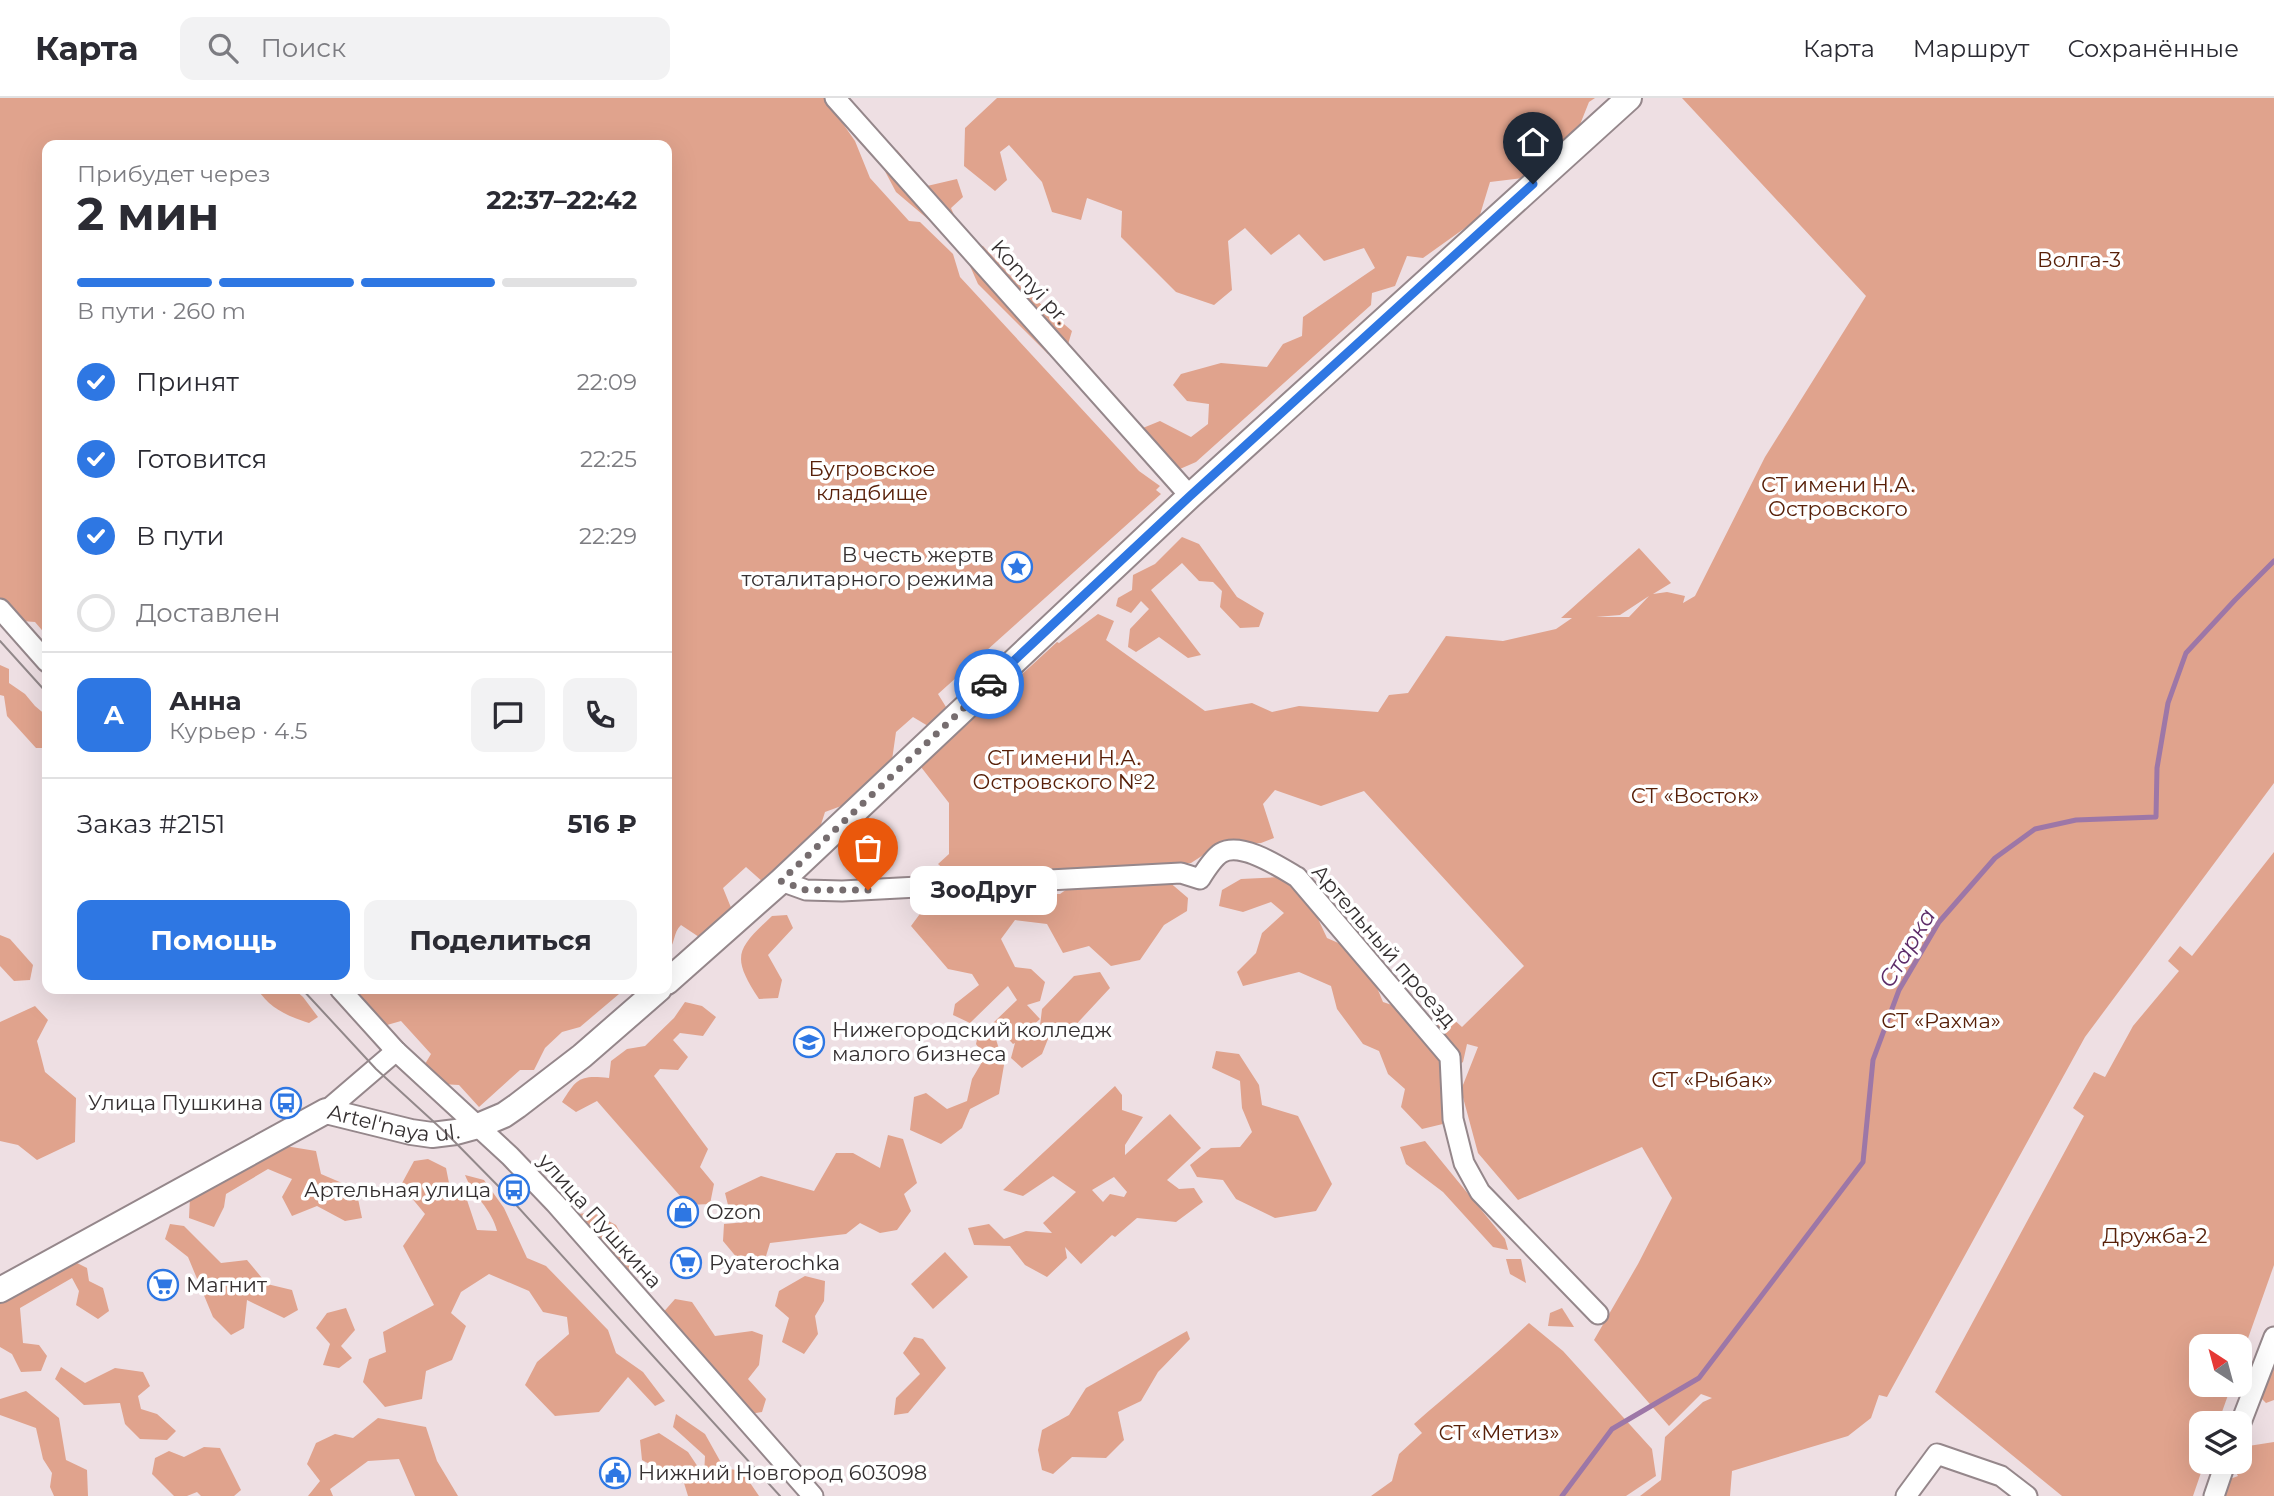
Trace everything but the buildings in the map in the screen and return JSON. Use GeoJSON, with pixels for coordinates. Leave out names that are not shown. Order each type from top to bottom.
{"type":"FeatureCollection","features":[{"type":"Feature","properties":{"kind":"street","name":"Konnyi pr."},"geometry":{"type":"LineString","coordinates":[[835,98],[1190,496]]}},
{"type":"Feature","properties":{"kind":"street"},"geometry":{"type":"LineString","coordinates":[[672,978],[781,881],[1190,496],[1629,98]]}},
{"type":"Feature","properties":{"kind":"street"},"geometry":{"type":"LineString","coordinates":[[0,609],[42,656]]}},
{"type":"Feature","properties":{"kind":"street","name":"Артельный проезд"},"geometry":{"type":"LineString","coordinates":[[781,881],[806,890],[842,891],[1181,873],[1199,878],[1221,853],[1238,849],[1270,862],[1297,877],[1450,1057],[1454,1119],[1464,1163],[1480,1192],[1598,1314]]}},
{"type":"Feature","properties":{"kind":"street","name":"улица Пушкина"},"geometry":{"type":"LineString","coordinates":[[345,994],[396,1051],[478,1126],[555,1203],[813,1496]]}},
{"type":"Feature","properties":{"kind":"street","name":"Artel'naya ul."},"geometry":{"type":"LineString","coordinates":[[0,1290],[326,1111],[432,1135],[478,1126],[504,1115],[582,1056],[653,994]]}},
{"type":"Feature","properties":{"kind":"street"},"geometry":{"type":"LineString","coordinates":[[326,1111],[396,1051]]}},
{"type":"Feature","properties":{"kind":"street"},"geometry":{"type":"LineString","coordinates":[[351,1091],[350,1100],[355,1111],[370,1122]]}},
{"type":"Feature","properties":{"kind":"street"},"geometry":{"type":"LineString","coordinates":[[2245,1411],[2274,1337]]}},
{"type":"Feature","properties":{"kind":"street"},"geometry":{"type":"LineString","coordinates":[[1906,1496],[1937,1454],[2001,1476],[2028,1496]]}},
{"type":"Feature","properties":{"kind":"street"},"geometry":{"type":"LineString","coordinates":[[2214,1496],[2222,1474]]}},
{"type":"Feature","properties":{"kind":"green space","name":"Бугровское кладбище"},"geometry":{"type":"Polygon","coordinates":[[[0,98],[825,98],[855,141],[870,178],[909,221],[920,222],[953,254],[960,277],[1139,471],[1160,486],[1156,490],[1161,494],[938,694],[946,707],[928,726],[913,717],[896,732],[892,760],[852,802],[825,812],[817,837],[765,884],[746,867],[723,888],[732,910],[702,939],[681,925],[672,944],[672,140],[42,140],[42,630],[35,622],[22,621],[0,600],[0,98]]]}},
{"type":"Feature","properties":{"kind":"green space"},"geometry":{"type":"Polygon","coordinates":[[[997,98],[1595,98],[1589,102],[1577,132],[1523,178],[1490,182],[1479,218],[1423,258],[1407,256],[1395,286],[1372,293],[1371,305],[1196,462],[1173,472],[1138,430],[1160,421],[1191,437],[1208,424],[1209,404],[1187,401],[1173,385],[1181,374],[1221,363],[1267,367],[1283,344],[1302,336],[1303,317],[1375,268],[1364,248],[1324,261],[1299,234],[1271,255],[1245,228],[1228,241],[1232,290],[1214,305],[1176,292],[1121,237],[1122,211],[1087,198],[1081,220],[1052,212],[1042,182],[1009,145],[1000,152],[1007,180],[995,191],[964,166],[965,128],[997,98]]]}},
{"type":"Feature","properties":{"kind":"green space"},"geometry":{"type":"Polygon","coordinates":[[[1682,98],[2274,98],[2274,783],[2085,1037],[1887,1397],[1879,1395],[1871,1418],[1848,1436],[1732,1471],[1730,1496],[1640,1496],[1661,1480],[1665,1437],[1703,1402],[1712,1398],[1701,1394],[1669,1426],[1594,1340],[1672,1198],[1642,1147],[1518,1200],[1478,1153],[1461,1090],[1478,1047],[1467,1044],[1463,1062],[1445,1075],[1447,1123],[1422,1129],[1401,1107],[1405,1089],[1388,1074],[1379,1051],[1363,1044],[1337,1009],[1331,986],[1299,972],[1243,986],[1237,972],[1256,953],[1262,933],[1284,913],[1271,902],[1243,912],[1219,906],[1222,890],[1241,879],[1281,877],[1313,908],[1327,938],[1352,949],[1373,978],[1383,1002],[1401,1008],[1418,1026],[1451,1017],[1462,1027],[1524,966],[1364,791],[1321,806],[1275,790],[1263,804],[1274,838],[1261,843],[1214,846],[1191,863],[948,877],[948,873],[938,864],[949,854],[949,803],[921,767],[1057,642],[1098,614],[1114,621],[1106,640],[1205,711],[1252,703],[1272,712],[1299,706],[1378,712],[1389,695],[1408,693],[1446,636],[1503,641],[1556,629],[1572,618],[1561,618],[1639,548],[1671,583],[1653,594],[1667,592],[1685,596],[1683,603],[1695,596],[1765,457],[1866,296],[1682,98]],[[1649,596],[1620,615],[1596,617],[1629,617],[1649,596]]]}},
{"type":"Feature","properties":{"kind":"green space"},"geometry":{"type":"Polygon","coordinates":[[[885,148],[897,150],[927,186],[957,179],[963,197],[951,208],[966,243],[983,246],[1022,288],[1072,331],[1066,351],[1048,354],[978,284],[966,257],[896,192],[878,158],[885,148]]]}},
{"type":"Feature","properties":{"kind":"green space"},"geometry":{"type":"Polygon","coordinates":[[[1182,537],[1199,544],[1237,597],[1264,613],[1259,627],[1240,628],[1220,607],[1222,591],[1213,582],[1199,581],[1182,563],[1151,590],[1201,655],[1188,658],[1159,637],[1136,652],[1128,647],[1130,629],[1149,609],[1141,601],[1131,613],[1116,606],[1118,598],[1132,590],[1133,575],[1155,564],[1182,537]]]}},
{"type":"Feature","properties":{"kind":"green space"},"geometry":{"type":"Polygon","coordinates":[[[0,665],[9,669],[9,683],[25,694],[42,712],[42,748],[36,748],[7,716],[4,696],[0,695],[0,665]]]}},
{"type":"Feature","properties":{"kind":"green space","name":"Дружба-2"},"geometry":{"type":"Polygon","coordinates":[[[2274,852],[2274,1265],[2250,1334],[2189,1334],[2189,1397],[2227,1397],[2222,1411],[2189,1411],[2189,1474],[2201,1474],[2193,1496],[2062,1496],[1935,1392],[2084,1116],[2073,1108],[2094,1072],[2105,1077],[2133,1026],[2179,971],[2168,961],[2180,946],[2192,956],[2274,852]]]}},
{"type":"Feature","properties":{"kind":"green space"},"geometry":{"type":"Polygon","coordinates":[[[1154,869],[1188,898],[1187,911],[1164,925],[1140,960],[1111,966],[1089,946],[1063,953],[1047,924],[1015,920],[1001,939],[1015,967],[1031,969],[1045,982],[1040,1001],[1027,1005],[1040,1019],[1028,1030],[1040,1026],[1042,1009],[1074,976],[1100,972],[1110,988],[1070,1031],[1050,1034],[1042,1054],[1022,1068],[1011,1058],[1015,1043],[993,1023],[1017,1000],[1008,986],[970,1023],[953,1015],[955,1004],[979,985],[972,974],[948,969],[911,926],[930,900],[958,887],[980,895],[1010,886],[1031,894],[1060,894],[1077,882],[1154,869]]]}},
{"type":"Feature","properties":{"kind":"green space"},"geometry":{"type":"Polygon","coordinates":[[[787,915],[793,928],[768,955],[782,980],[778,998],[759,999],[744,973],[742,954],[751,937],[772,916],[787,915]]]}},
{"type":"Feature","properties":{"kind":"green space"},"geometry":{"type":"Polygon","coordinates":[[[0,935],[10,939],[33,965],[30,980],[14,981],[0,966],[0,935]]]}},
{"type":"Feature","properties":{"kind":"green space"},"geometry":{"type":"Polygon","coordinates":[[[261,994],[300,994],[318,1017],[309,1023],[287,1015],[261,994]]]}},
{"type":"Feature","properties":{"kind":"green space"},"geometry":{"type":"Polygon","coordinates":[[[352,994],[619,994],[580,1027],[562,1032],[545,1048],[534,1070],[520,1070],[479,1107],[459,1085],[441,1084],[425,1064],[431,1054],[401,1021],[387,1025],[359,1008],[352,994]]]}},
{"type":"Feature","properties":{"kind":"green space"},"geometry":{"type":"Polygon","coordinates":[[[685,1002],[702,1006],[716,1017],[703,1036],[680,1033],[673,1040],[688,1057],[678,1070],[660,1069],[654,1076],[708,1149],[700,1167],[714,1184],[710,1204],[688,1205],[597,1101],[576,1112],[562,1102],[580,1080],[592,1077],[609,1078],[611,1061],[627,1049],[645,1046],[674,1018],[685,1002]]]}},
{"type":"Feature","properties":{"kind":"green space"},"geometry":{"type":"Polygon","coordinates":[[[35,1006],[48,1020],[37,1041],[45,1072],[76,1098],[75,1142],[37,1160],[18,1145],[0,1141],[0,1022],[35,1006]]]}},
{"type":"Feature","properties":{"kind":"green space"},"geometry":{"type":"Polygon","coordinates":[[[979,1031],[994,1033],[1004,1065],[999,1094],[970,1109],[962,1128],[941,1144],[910,1130],[914,1097],[926,1093],[947,1109],[967,1101],[972,1079],[985,1057],[976,1044],[979,1031]]]}},
{"type":"Feature","properties":{"kind":"green space"},"geometry":{"type":"Polygon","coordinates":[[[1216,1051],[1239,1054],[1259,1085],[1262,1105],[1298,1116],[1332,1184],[1316,1211],[1275,1218],[1236,1199],[1223,1180],[1197,1177],[1190,1165],[1211,1148],[1240,1147],[1252,1132],[1242,1108],[1240,1081],[1212,1068],[1216,1051]]]}},
{"type":"Feature","properties":{"kind":"green space"},"geometry":{"type":"Polygon","coordinates":[[[1115,1086],[1122,1095],[1122,1110],[1143,1117],[1125,1145],[1125,1155],[1170,1114],[1201,1148],[1167,1180],[1179,1189],[1194,1188],[1203,1202],[1176,1222],[1137,1218],[1115,1237],[1112,1235],[1081,1264],[1065,1247],[1067,1258],[1047,1277],[1025,1265],[1010,1246],[974,1245],[968,1228],[989,1224],[1004,1239],[1026,1231],[1052,1233],[1043,1223],[1076,1192],[1053,1176],[1023,1196],[1003,1190],[1115,1086]],[[1114,1177],[1092,1190],[1103,1202],[1110,1194],[1124,1197],[1127,1192],[1114,1177]]]}},
{"type":"Feature","properties":{"kind":"green space"},"geometry":{"type":"Polygon","coordinates":[[[888,1135],[903,1139],[917,1183],[904,1194],[911,1211],[897,1230],[880,1233],[860,1223],[846,1234],[770,1243],[763,1266],[748,1271],[723,1241],[724,1224],[747,1222],[728,1205],[725,1193],[761,1176],[814,1191],[836,1153],[853,1153],[880,1168],[888,1135]]]}},
{"type":"Feature","properties":{"kind":"green space"},"geometry":{"type":"Polygon","coordinates":[[[1425,1141],[1505,1239],[1508,1250],[1493,1247],[1443,1192],[1406,1164],[1400,1147],[1425,1141]]]}},
{"type":"Feature","properties":{"kind":"green space"},"geometry":{"type":"Polygon","coordinates":[[[273,1144],[316,1151],[321,1174],[356,1189],[362,1218],[345,1221],[317,1206],[292,1216],[282,1197],[292,1179],[268,1169],[226,1194],[224,1207],[214,1227],[189,1218],[190,1197],[220,1184],[246,1159],[273,1144]]]}},
{"type":"Feature","properties":{"kind":"green space"},"geometry":{"type":"Polygon","coordinates":[[[428,1159],[446,1168],[450,1188],[467,1200],[477,1230],[497,1231],[491,1216],[465,1175],[484,1180],[504,1208],[527,1258],[546,1266],[608,1330],[616,1353],[643,1372],[665,1401],[655,1406],[628,1377],[599,1412],[555,1416],[525,1385],[537,1362],[569,1334],[567,1317],[543,1312],[529,1291],[489,1274],[461,1292],[451,1313],[466,1326],[452,1360],[426,1371],[422,1399],[385,1407],[363,1382],[369,1359],[386,1352],[383,1332],[434,1305],[403,1246],[425,1214],[401,1185],[414,1161],[428,1159]]]}},
{"type":"Feature","properties":{"kind":"green space"},"geometry":{"type":"Polygon","coordinates":[[[592,1212],[616,1225],[635,1263],[625,1276],[573,1234],[579,1214],[592,1212]]]}},
{"type":"Feature","properties":{"kind":"green space"},"geometry":{"type":"Polygon","coordinates":[[[170,1224],[184,1226],[221,1263],[247,1260],[267,1284],[292,1290],[298,1310],[284,1318],[247,1300],[244,1328],[231,1335],[213,1317],[188,1257],[165,1239],[170,1224]]]}},
{"type":"Feature","properties":{"kind":"green space"},"geometry":{"type":"Polygon","coordinates":[[[945,1252],[968,1277],[933,1309],[911,1284],[945,1252]]]}},
{"type":"Feature","properties":{"kind":"green space"},"geometry":{"type":"Polygon","coordinates":[[[1506,1259],[1521,1259],[1526,1283],[1510,1274],[1506,1259]]]}},
{"type":"Feature","properties":{"kind":"green space"},"geometry":{"type":"Polygon","coordinates":[[[71,1260],[87,1268],[89,1281],[103,1288],[109,1311],[98,1319],[76,1305],[79,1291],[72,1278],[20,1308],[23,1343],[39,1345],[47,1356],[41,1371],[21,1372],[12,1354],[0,1347],[0,1301],[29,1269],[47,1279],[58,1266],[71,1260]]]}},
{"type":"Feature","properties":{"kind":"green space"},"geometry":{"type":"Polygon","coordinates":[[[805,1276],[825,1281],[824,1301],[815,1316],[818,1334],[804,1354],[782,1342],[789,1318],[775,1306],[779,1291],[805,1276]]]}},
{"type":"Feature","properties":{"kind":"green space"},"geometry":{"type":"Polygon","coordinates":[[[675,1299],[692,1302],[715,1336],[752,1331],[763,1335],[759,1365],[748,1379],[766,1399],[762,1412],[737,1416],[714,1376],[664,1343],[653,1324],[675,1299]]]}},
{"type":"Feature","properties":{"kind":"green space"},"geometry":{"type":"Polygon","coordinates":[[[346,1308],[355,1330],[341,1346],[352,1358],[339,1368],[323,1365],[330,1344],[316,1328],[327,1313],[346,1308]]]}},
{"type":"Feature","properties":{"kind":"green space"},"geometry":{"type":"Polygon","coordinates":[[[1562,1308],[1574,1327],[1548,1326],[1550,1313],[1562,1308]]]}},
{"type":"Feature","properties":{"kind":"green space","name":"СТ «Метиз»"},"geometry":{"type":"Polygon","coordinates":[[[1529,1323],[1563,1351],[1652,1449],[1656,1476],[1626,1496],[1371,1496],[1392,1481],[1399,1454],[1422,1433],[1414,1424],[1529,1323]]]}},
{"type":"Feature","properties":{"kind":"green space"},"geometry":{"type":"Polygon","coordinates":[[[1187,1331],[1190,1339],[1158,1372],[1141,1401],[1118,1412],[1124,1440],[1106,1458],[1072,1457],[1053,1474],[1042,1470],[1038,1450],[1042,1430],[1069,1415],[1086,1388],[1187,1331]]]}},
{"type":"Feature","properties":{"kind":"green space"},"geometry":{"type":"Polygon","coordinates":[[[914,1337],[923,1339],[946,1368],[908,1413],[894,1415],[896,1398],[920,1374],[903,1353],[914,1337]]]}},
{"type":"Feature","properties":{"kind":"green space"},"geometry":{"type":"Polygon","coordinates":[[[2274,1350],[2274,1400],[2266,1403],[2259,1396],[2274,1350]]]}},
{"type":"Feature","properties":{"kind":"green space"},"geometry":{"type":"Polygon","coordinates":[[[61,1367],[85,1383],[115,1368],[143,1372],[150,1386],[138,1396],[141,1409],[157,1414],[176,1431],[167,1440],[140,1439],[125,1424],[120,1403],[84,1405],[55,1379],[61,1367]]]}},
{"type":"Feature","properties":{"kind":"green space"},"geometry":{"type":"Polygon","coordinates":[[[26,1391],[59,1418],[66,1460],[87,1470],[88,1496],[54,1496],[50,1487],[52,1473],[43,1459],[36,1428],[0,1415],[0,1399],[26,1391]]]}},
{"type":"Feature","properties":{"kind":"green space"},"geometry":{"type":"Polygon","coordinates":[[[676,1414],[705,1434],[724,1468],[742,1471],[759,1496],[688,1496],[684,1483],[642,1460],[640,1440],[659,1433],[688,1452],[704,1476],[705,1456],[673,1427],[676,1414]]]}},
{"type":"Feature","properties":{"kind":"green space"},"geometry":{"type":"Polygon","coordinates":[[[378,1418],[426,1427],[437,1461],[458,1496],[415,1496],[399,1459],[368,1461],[330,1489],[333,1496],[308,1496],[320,1481],[307,1464],[316,1443],[335,1434],[353,1438],[378,1418]]]}},
{"type":"Feature","properties":{"kind":"green space"},"geometry":{"type":"Polygon","coordinates":[[[2274,1442],[2274,1496],[2217,1496],[2222,1482],[2238,1476],[2237,1474],[2252,1474],[2252,1445],[2274,1442]]]}},
{"type":"Feature","properties":{"kind":"green space"},"geometry":{"type":"Polygon","coordinates":[[[204,1447],[220,1448],[241,1490],[234,1496],[201,1496],[197,1492],[187,1496],[174,1496],[152,1474],[155,1458],[169,1451],[184,1457],[204,1447]]]}},
{"type":"Feature","properties":{"kind":"waterway","name":"Старка"},"geometry":{"type":"LineString","coordinates":[[1562,1496],[1612,1429],[1699,1378],[1863,1162],[1873,1060],[1899,990],[1939,922],[1995,858],[2035,829],[2076,820],[2156,817],[2157,768],[2168,703],[2186,653],[2274,561]]}},
{"type":"Feature","properties":{"kind":"tram line"},"geometry":{"type":"LineString","coordinates":[[0,641],[42,687]]}},
{"type":"Feature","properties":{"kind":"tram line"},"geometry":{"type":"LineString","coordinates":[[307,994],[376,1069],[446,1133],[507,1195],[780,1496]]}},
{"type":"Feature","properties":{"kind":"way so far"},"geometry":{"type":"LineString","coordinates":[[868,890],[806,890],[781,881],[989,684]]}},
{"type":"Feature","properties":{"kind":"place","name":"В честь жертв тоталитарного режима"},"geometry":{"type":"Point","coordinates":[1017,567]}},
{"type":"Feature","properties":{"kind":"place","name":"ЗооДруг"},"geometry":{"type":"Point","coordinates":[868,890]}},
{"type":"Feature","properties":{"kind":"place","name":"Нижегородский колледж малого бизнеса"},"geometry":{"type":"Point","coordinates":[809,1042]}},
{"type":"Feature","properties":{"kind":"place","name":"Улица Пушкина"},"geometry":{"type":"Point","coordinates":[286,1103]}},
{"type":"Feature","properties":{"kind":"place","name":"Артельная улица"},"geometry":{"type":"Point","coordinates":[514,1190]}},
{"type":"Feature","properties":{"kind":"place","name":"Ozon"},"geometry":{"type":"Point","coordinates":[683,1212]}},
{"type":"Feature","properties":{"kind":"place","name":"Pyaterochka"},"geometry":{"type":"Point","coordinates":[686,1263]}},
{"type":"Feature","properties":{"kind":"place","name":"Магнит"},"geometry":{"type":"Point","coordinates":[163,1285]}},
{"type":"Feature","properties":{"kind":"place","name":"Нижний Новгород 603098"},"geometry":{"type":"Point","coordinates":[615,1473]}},
{"type":"Feature","properties":{"kind":"route"},"geometry":{"type":"LineString","coordinates":[[989,684],[1190,496],[1533,184]]}},
{"type":"Feature","properties":{"kind":"park label","name":"Волга-3"},"geometry":{"type":"Point","coordinates":[2079,260]}},
{"type":"Feature","properties":{"kind":"park label","name":"СТ имени Н.А. Островского"},"geometry":{"type":"Point","coordinates":[1838,497]}},
{"type":"Feature","properties":{"kind":"park label","name":"СТ имени Н.А. Островского №2"},"geometry":{"type":"Point","coordinates":[1064,770]}},
{"type":"Feature","properties":{"kind":"park label","name":"СТ «Восток»"},"geometry":{"type":"Point","coordinates":[1695,796]}},
{"type":"Feature","properties":{"kind":"park label","name":"СТ «Рахма»"},"geometry":{"type":"Point","coordinates":[1941,1021]}},
{"type":"Feature","properties":{"kind":"park label","name":"СТ «Рыбак»"},"geometry":{"type":"Point","coordinates":[1712,1080]}}]}
